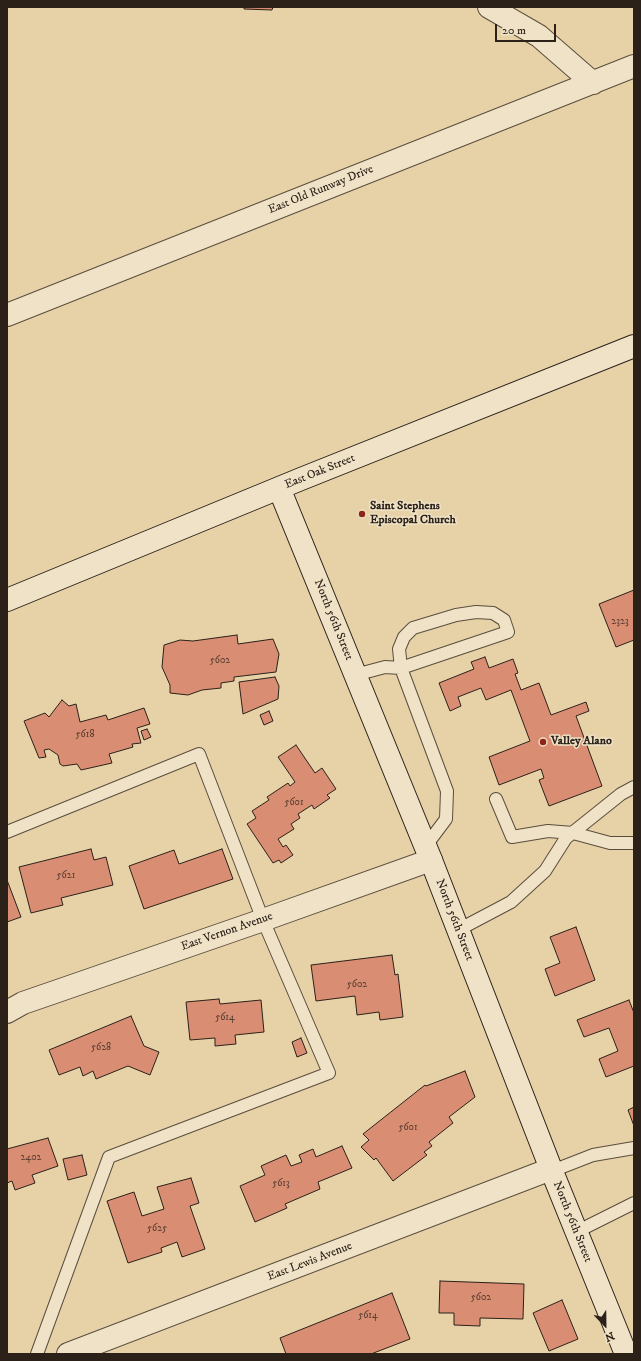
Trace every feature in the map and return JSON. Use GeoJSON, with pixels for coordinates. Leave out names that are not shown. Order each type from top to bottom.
{"type":"FeatureCollection","features":[{"type":"Feature","properties":{"kind":"street"},"geometry":{"type":"LineString","coordinates":[[489,7],[539,36],[593,83]]}},
{"type":"Feature","properties":{"kind":"street","name":"East Old Runway Drive"},"geometry":{"type":"LineString","coordinates":[[7,315],[634,66]]}},
{"type":"Feature","properties":{"kind":"street","name":"East Oak Street"},"geometry":{"type":"LineString","coordinates":[[7,600],[279,488],[634,346]]}},
{"type":"Feature","properties":{"kind":"street","name":"North 56th Street"},"geometry":{"type":"LineString","coordinates":[[279,488],[428,854],[551,1170],[626,1354]]}},
{"type":"Feature","properties":{"kind":"street","name":"East Vernon Avenue"},"geometry":{"type":"LineString","coordinates":[[15,1008],[263,920],[428,854]]}},
{"type":"Feature","properties":{"kind":"street","name":"East Lewis Avenue"},"geometry":{"type":"LineString","coordinates":[[68,1354],[551,1170]]}},
{"type":"Feature","properties":{"kind":"lane"},"geometry":{"type":"LineString","coordinates":[[355,674],[385,667],[401,668],[508,632],[504,620],[493,613],[476,612],[456,614],[413,628],[404,637],[399,649],[401,668],[447,791],[446,819],[428,854]]}},
{"type":"Feature","properties":{"kind":"lane"},"geometry":{"type":"LineString","coordinates":[[7,832],[199,754],[263,920],[329,1073],[109,1157],[37,1354]]}},
{"type":"Feature","properties":{"kind":"lane"},"geometry":{"type":"LineString","coordinates":[[458,930],[511,902],[545,871],[566,838],[621,794],[634,787]]}},
{"type":"Feature","properties":{"kind":"lane"},"geometry":{"type":"LineString","coordinates":[[496,799],[512,837],[548,831],[573,833],[610,844],[634,843]]}},
{"type":"Feature","properties":{"kind":"lane"},"geometry":{"type":"LineString","coordinates":[[551,1170],[593,1155],[634,1148]]}},
{"type":"Feature","properties":{"kind":"lane"},"geometry":{"type":"LineString","coordinates":[[576,1232],[634,1203]]}},
{"type":"Feature","properties":{"kind":"building"},"geometry":{"type":"Polygon","coordinates":[[[244,7],[273,7],[272,10],[244,9],[244,7]]]}},
{"type":"Feature","properties":{"kind":"building"},"geometry":{"type":"Polygon","coordinates":[[[634,590],[634,640],[616,647],[599,604],[634,590]]]}},
{"type":"Feature","properties":{"kind":"building"},"geometry":{"type":"Polygon","coordinates":[[[237,635],[238,644],[273,639],[279,654],[276,672],[234,677],[234,681],[221,683],[221,688],[202,690],[188,695],[170,693],[170,685],[162,667],[164,645],[180,640],[193,641],[237,635]]]}},
{"type":"Feature","properties":{"kind":"building"},"geometry":{"type":"Polygon","coordinates":[[[485,657],[489,668],[513,659],[518,673],[515,674],[521,690],[539,683],[551,715],[586,702],[589,711],[576,716],[602,786],[549,806],[539,780],[544,778],[541,769],[499,785],[489,757],[530,741],[511,690],[486,700],[481,688],[458,697],[461,706],[450,711],[439,683],[474,669],[471,662],[485,657]]]}},
{"type":"Feature","properties":{"kind":"building"},"geometry":{"type":"Polygon","coordinates":[[[275,677],[279,686],[278,699],[243,714],[239,682],[275,677]]]}},
{"type":"Feature","properties":{"kind":"building"},"geometry":{"type":"Polygon","coordinates":[[[62,700],[69,706],[76,704],[80,722],[106,715],[108,720],[144,708],[150,724],[137,728],[141,743],[132,744],[133,747],[109,754],[112,763],[81,770],[77,764],[63,766],[60,764],[58,755],[49,749],[44,750],[46,757],[39,758],[24,721],[45,713],[49,717],[62,700]]]}},
{"type":"Feature","properties":{"kind":"building"},"geometry":{"type":"Polygon","coordinates":[[[269,711],[273,721],[264,725],[260,715],[269,711]]]}},
{"type":"Feature","properties":{"kind":"building"},"geometry":{"type":"Polygon","coordinates":[[[147,729],[151,737],[144,740],[141,731],[147,729]]]}},
{"type":"Feature","properties":{"kind":"building"},"geometry":{"type":"Polygon","coordinates":[[[296,745],[315,773],[322,768],[336,789],[327,795],[330,798],[314,809],[312,805],[298,814],[300,818],[291,824],[294,829],[278,839],[283,847],[286,845],[293,855],[281,863],[279,860],[273,863],[247,824],[256,818],[252,811],[269,800],[267,797],[288,783],[290,786],[295,782],[278,757],[296,745]]]}},
{"type":"Feature","properties":{"kind":"building"},"geometry":{"type":"Polygon","coordinates":[[[91,849],[94,860],[106,857],[113,885],[61,898],[63,905],[31,913],[19,867],[91,849]]]}},
{"type":"Feature","properties":{"kind":"building"},"geometry":{"type":"Polygon","coordinates":[[[222,849],[233,879],[144,909],[129,866],[174,850],[179,864],[222,849]]]}},
{"type":"Feature","properties":{"kind":"building"},"geometry":{"type":"Polygon","coordinates":[[[7,880],[21,917],[7,922],[7,880]]]}},
{"type":"Feature","properties":{"kind":"building"},"geometry":{"type":"Polygon","coordinates":[[[576,927],[595,980],[555,996],[545,969],[560,963],[550,937],[576,927]]]}},
{"type":"Feature","properties":{"kind":"building"},"geometry":{"type":"Polygon","coordinates":[[[392,955],[395,975],[398,974],[403,1017],[380,1020],[379,1012],[357,1015],[355,996],[316,1001],[311,965],[392,955]]]}},
{"type":"Feature","properties":{"kind":"building"},"geometry":{"type":"Polygon","coordinates":[[[219,999],[220,1004],[261,1000],[264,1032],[235,1035],[236,1044],[215,1046],[215,1038],[190,1040],[186,1002],[219,999]]]}},
{"type":"Feature","properties":{"kind":"building"},"geometry":{"type":"Polygon","coordinates":[[[629,1000],[634,1013],[634,1066],[606,1077],[599,1059],[618,1051],[609,1028],[584,1037],[577,1020],[629,1000]]]}},
{"type":"Feature","properties":{"kind":"building"},"geometry":{"type":"Polygon","coordinates":[[[131,1016],[144,1046],[159,1052],[150,1075],[128,1066],[96,1079],[93,1071],[83,1076],[80,1067],[59,1075],[49,1050],[131,1016]]]}},
{"type":"Feature","properties":{"kind":"building"},"geometry":{"type":"Polygon","coordinates":[[[301,1038],[307,1053],[297,1057],[292,1042],[301,1038]]]}},
{"type":"Feature","properties":{"kind":"building"},"geometry":{"type":"Polygon","coordinates":[[[465,1071],[475,1097],[449,1117],[453,1123],[429,1142],[432,1146],[424,1152],[427,1155],[393,1181],[376,1158],[374,1160],[361,1147],[369,1140],[363,1134],[425,1085],[426,1086],[465,1071]]]}},
{"type":"Feature","properties":{"kind":"building"},"geometry":{"type":"Polygon","coordinates":[[[634,1107],[634,1126],[628,1110],[634,1107]]]}},
{"type":"Feature","properties":{"kind":"building"},"geometry":{"type":"Polygon","coordinates":[[[48,1138],[58,1166],[32,1175],[35,1183],[15,1190],[12,1181],[7,1183],[7,1149],[48,1138]]]}},
{"type":"Feature","properties":{"kind":"building"},"geometry":{"type":"Polygon","coordinates":[[[342,1146],[352,1168],[318,1182],[320,1189],[285,1204],[287,1208],[255,1222],[240,1186],[265,1175],[261,1166],[286,1155],[291,1166],[302,1162],[299,1155],[313,1149],[316,1157],[342,1146]]]}},
{"type":"Feature","properties":{"kind":"building"},"geometry":{"type":"Polygon","coordinates":[[[82,1155],[87,1175],[68,1180],[63,1159],[82,1155]]]}},
{"type":"Feature","properties":{"kind":"building"},"geometry":{"type":"Polygon","coordinates":[[[191,1178],[199,1203],[190,1206],[205,1249],[182,1257],[177,1242],[161,1248],[162,1252],[128,1263],[107,1201],[134,1192],[142,1216],[164,1209],[157,1187],[191,1178]]]}},
{"type":"Feature","properties":{"kind":"building"},"geometry":{"type":"Polygon","coordinates":[[[440,1281],[524,1284],[523,1319],[480,1318],[480,1326],[454,1325],[454,1313],[439,1313],[440,1281]]]}},
{"type":"Feature","properties":{"kind":"building"},"geometry":{"type":"Polygon","coordinates":[[[392,1293],[410,1339],[371,1354],[286,1354],[280,1338],[392,1293]]]}},
{"type":"Feature","properties":{"kind":"building"},"geometry":{"type":"Polygon","coordinates":[[[562,1300],[578,1339],[549,1351],[533,1313],[562,1300]]]}},
{"type":"Feature","properties":{"kind":"place","name":"Saint Stephens Episcopal Church"},"geometry":{"type":"Point","coordinates":[362,514]}},
{"type":"Feature","properties":{"kind":"place","name":"Valley Alano"},"geometry":{"type":"Point","coordinates":[543,742]}}]}
